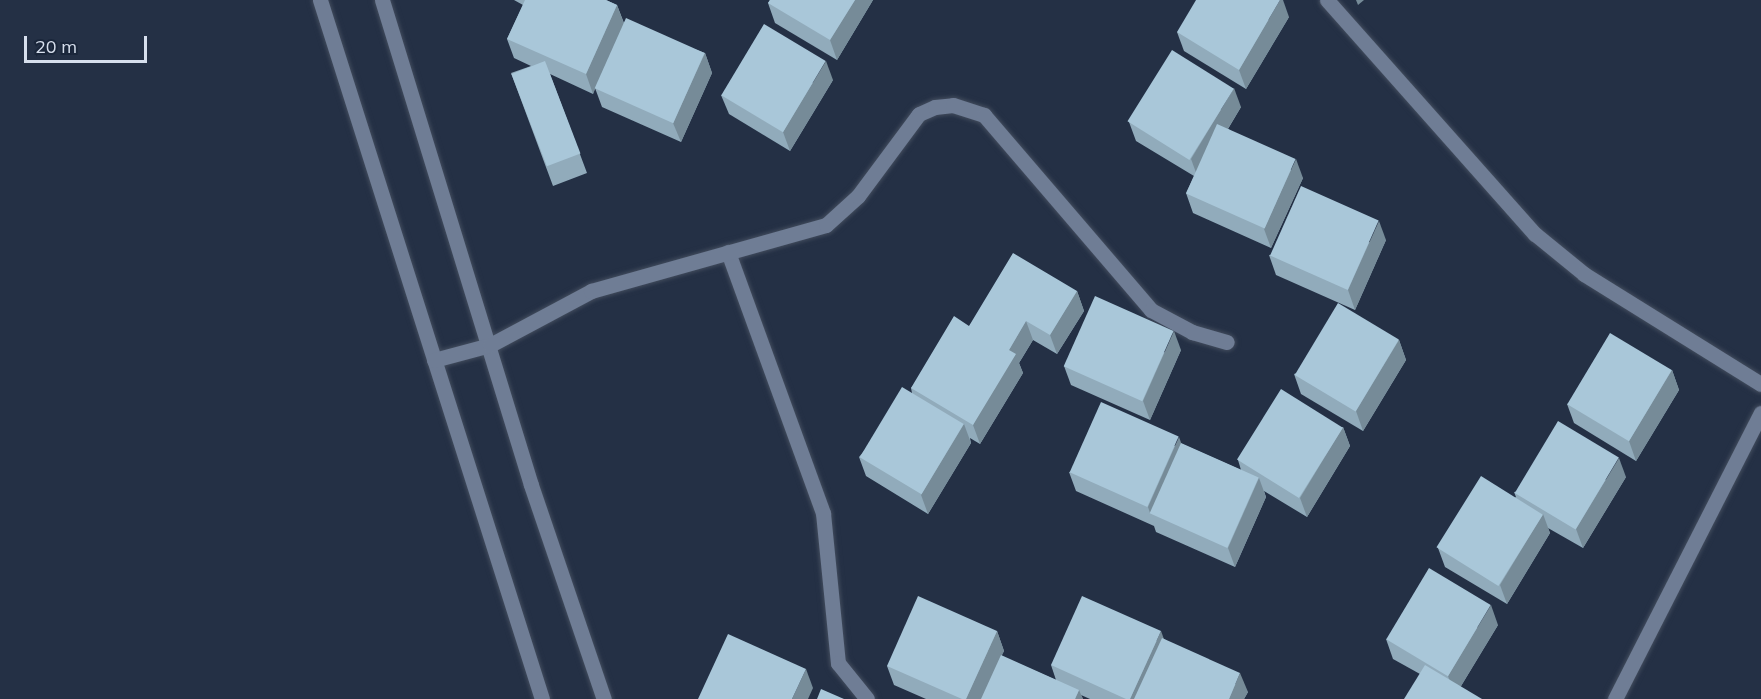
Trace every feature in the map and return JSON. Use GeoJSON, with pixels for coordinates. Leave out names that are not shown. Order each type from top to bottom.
{"type":"FeatureCollection","features":[{"type":"Feature","properties":{"kind":"street"},"geometry":{"type":"LineString","coordinates":[[320,0],[542,699]]}},
{"type":"Feature","properties":{"kind":"street"},"geometry":{"type":"LineString","coordinates":[[382,0],[490,345],[531,485],[604,699]]}},
{"type":"Feature","properties":{"kind":"street"},"geometry":{"type":"LineString","coordinates":[[1326,0],[1535,234],[1584,274],[1761,384]]}},
{"type":"Feature","properties":{"kind":"street"},"geometry":{"type":"LineString","coordinates":[[434,360],[490,345],[591,291],[826,225],[858,196],[919,114],[935,107],[953,105],[984,115],[1151,310],[1192,332],[1227,342]]}},
{"type":"Feature","properties":{"kind":"street"},"geometry":{"type":"LineString","coordinates":[[728,252],[823,513],[838,663],[867,699]]}},
{"type":"Feature","properties":{"kind":"street"},"geometry":{"type":"LineString","coordinates":[[1615,699],[1761,413]]}},
{"type":"Feature","properties":{"kind":"building"},"geometry":{"type":"Polygon","coordinates":[[[525,0],[606,0],[617,5],[586,74],[507,39],[525,0]]]}},
{"type":"Feature","properties":{"kind":"building"},"geometry":{"type":"Polygon","coordinates":[[[770,0],[855,0],[830,40],[768,3],[770,0]]]}},
{"type":"Feature","properties":{"kind":"building"},"geometry":{"type":"Polygon","coordinates":[[[1196,0],[1280,0],[1239,70],[1177,32],[1196,0]]]}},
{"type":"Feature","properties":{"kind":"building"},"geometry":{"type":"Polygon","coordinates":[[[626,18],[705,53],[673,123],[595,88],[626,18]]]}},
{"type":"Feature","properties":{"kind":"building"},"geometry":{"type":"Polygon","coordinates":[[[764,24],[826,61],[783,132],[721,95],[764,24]]]}},
{"type":"Feature","properties":{"kind":"building"},"geometry":{"type":"Polygon","coordinates":[[[1172,50],[1234,89],[1189,160],[1127,121],[1172,50]]]}},
{"type":"Feature","properties":{"kind":"building"},"geometry":{"type":"Polygon","coordinates":[[[545,61],[580,153],[547,166],[511,74],[545,61]]]}},
{"type":"Feature","properties":{"kind":"building"},"geometry":{"type":"Polygon","coordinates":[[[1217,124],[1296,159],[1265,228],[1186,193],[1217,124]]]}},
{"type":"Feature","properties":{"kind":"building"},"geometry":{"type":"Polygon","coordinates":[[[1301,186],[1379,221],[1348,290],[1270,255],[1301,186]]]}},
{"type":"Feature","properties":{"kind":"building"},"geometry":{"type":"Polygon","coordinates":[[[1013,253],[1077,291],[1050,335],[1026,321],[1009,350],[1016,354],[973,425],[911,388],[954,316],[969,326],[1013,253]]]}},
{"type":"Feature","properties":{"kind":"building"},"geometry":{"type":"Polygon","coordinates":[[[1095,296],[1174,331],[1142,401],[1064,366],[1095,296]]]}},
{"type":"Feature","properties":{"kind":"building"},"geometry":{"type":"Polygon","coordinates":[[[1338,303],[1399,340],[1356,412],[1295,375],[1338,303]]]}},
{"type":"Feature","properties":{"kind":"building"},"geometry":{"type":"Polygon","coordinates":[[[1610,333],[1672,370],[1629,441],[1567,404],[1610,333]]]}},
{"type":"Feature","properties":{"kind":"building"},"geometry":{"type":"Polygon","coordinates":[[[902,387],[964,424],[921,494],[860,457],[902,387]]]}},
{"type":"Feature","properties":{"kind":"building"},"geometry":{"type":"Polygon","coordinates":[[[1281,389],[1343,428],[1299,498],[1237,459],[1281,389]]]}},
{"type":"Feature","properties":{"kind":"building"},"geometry":{"type":"Polygon","coordinates":[[[1101,402],[1179,437],[1147,507],[1070,472],[1101,402]]]}},
{"type":"Feature","properties":{"kind":"building"},"geometry":{"type":"Polygon","coordinates":[[[1558,421],[1619,458],[1576,530],[1515,493],[1558,421]]]}},
{"type":"Feature","properties":{"kind":"building"},"geometry":{"type":"Polygon","coordinates":[[[1181,443],[1259,478],[1227,548],[1150,513],[1181,443]]]}},
{"type":"Feature","properties":{"kind":"building"},"geometry":{"type":"Polygon","coordinates":[[[1481,476],[1543,515],[1498,586],[1436,547],[1481,476]]]}},
{"type":"Feature","properties":{"kind":"building"},"geometry":{"type":"Polygon","coordinates":[[[1429,568],[1491,605],[1448,676],[1386,639],[1429,568]]]}},
{"type":"Feature","properties":{"kind":"building"},"geometry":{"type":"Polygon","coordinates":[[[918,596],[997,631],[966,699],[887,666],[918,596]]]}},
{"type":"Feature","properties":{"kind":"building"},"geometry":{"type":"Polygon","coordinates":[[[1082,596],[1161,631],[1130,699],[1051,665],[1082,596]]]}},
{"type":"Feature","properties":{"kind":"building"},"geometry":{"type":"Polygon","coordinates":[[[728,634],[806,669],[792,699],[698,699],[728,634]]]}},
{"type":"Feature","properties":{"kind":"building"},"geometry":{"type":"Polygon","coordinates":[[[1162,638],[1240,673],[1229,699],[1134,699],[1162,638]]]}},
{"type":"Feature","properties":{"kind":"building"},"geometry":{"type":"Polygon","coordinates":[[[1001,655],[1079,690],[1075,699],[981,699],[1001,655]]]}},
{"type":"Feature","properties":{"kind":"building"},"geometry":{"type":"Polygon","coordinates":[[[1425,665],[1482,699],[1404,699],[1425,665]]]}},
{"type":"Feature","properties":{"kind":"building"},"geometry":{"type":"Polygon","coordinates":[[[821,689],[844,699],[817,699],[821,689]]]}}]}
